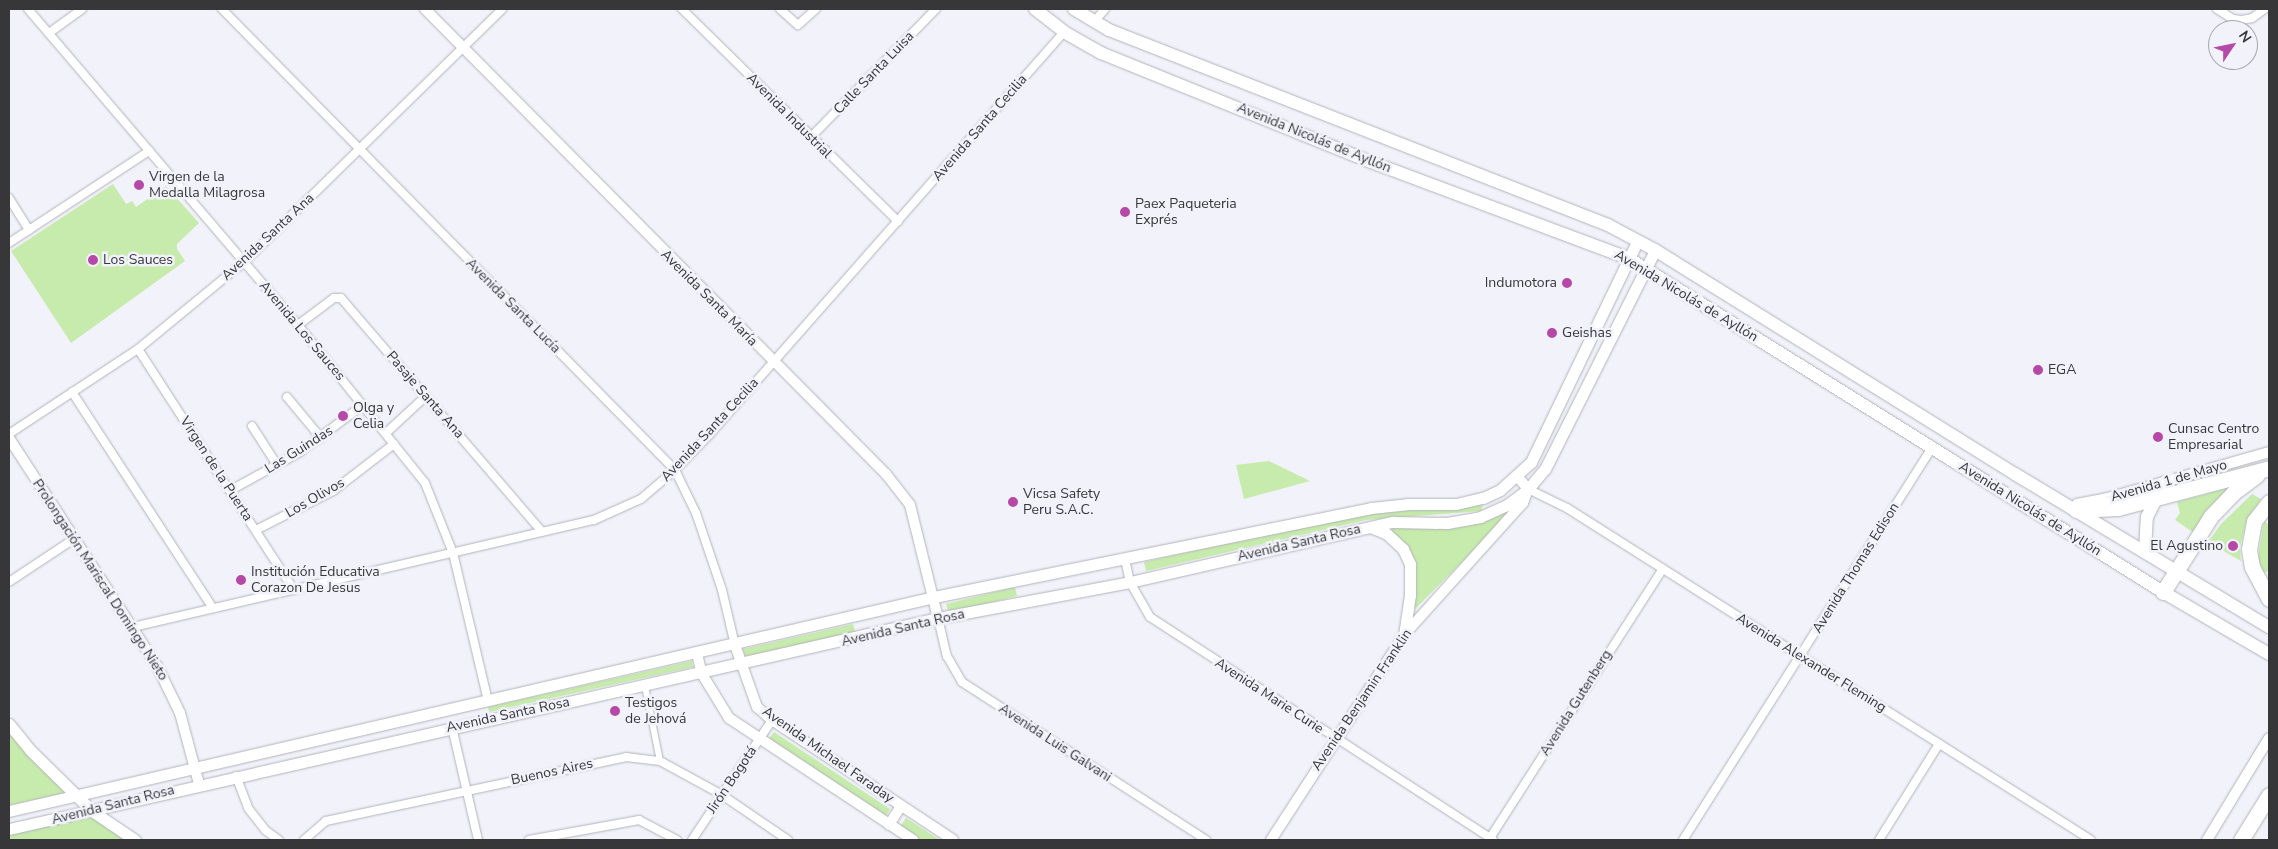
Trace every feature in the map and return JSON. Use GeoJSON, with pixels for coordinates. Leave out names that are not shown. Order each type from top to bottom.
{"type":"FeatureCollection","features":[{"type":"Feature","properties":{"kind":"highway"},"geometry":{"type":"LineString","coordinates":[[2072,508],[2118,508],[2269,468]]}},
{"type":"Feature","properties":{"kind":"highway"},"geometry":{"type":"LineString","coordinates":[[2163,592],[2222,504],[2245,483],[2269,468]]}},
{"type":"Feature","properties":{"kind":"highway"},"geometry":{"type":"LineString","coordinates":[[2269,502],[2254,521],[2249,549],[2252,566],[2269,600]]}},
{"type":"Feature","properties":{"kind":"highway"},"geometry":{"type":"LineString","coordinates":[[2241,840],[2269,795]]}},
{"type":"Feature","properties":{"kind":"main road","name":"Avenida Nicolás de Ayllón"},"geometry":{"type":"LineString","coordinates":[[1035,9],[1064,32],[1101,53],[1354,155],[1628,258],[2163,592],[2269,654]]}},
{"type":"Feature","properties":{"kind":"main road","name":"Avenida Nicolás de Ayllón"},"geometry":{"type":"LineString","coordinates":[[1074,9],[1094,22],[1503,182],[1638,240],[2072,508],[2269,627]]}},
{"type":"Feature","properties":{"kind":"main road","name":"Avenida Santa Rosa"},"geometry":{"type":"LineString","coordinates":[[9,811],[193,767],[736,645],[934,597],[1371,508],[1474,500],[1500,490],[1531,462],[1638,240]]}},
{"type":"Feature","properties":{"kind":"main road","name":"Avenida Santa Rosa"},"geometry":{"type":"LineString","coordinates":[[9,829],[452,727],[742,665],[938,618],[1130,582],[1393,522],[1447,523],[1480,517],[1507,505],[1528,489],[1546,470],[1655,250]]}},
{"type":"Feature","properties":{"kind":"main road"},"geometry":{"type":"LineString","coordinates":[[2146,552],[2145,526],[2154,499],[2165,482]]}},
{"type":"Feature","properties":{"kind":"main road"},"geometry":{"type":"LineString","coordinates":[[1370,527],[1387,534],[1403,549],[1410,564],[1410,595],[1404,635]]}},
{"type":"Feature","properties":{"kind":"main road"},"geometry":{"type":"LineString","coordinates":[[9,724],[92,811],[135,840]]}},
{"type":"Feature","properties":{"kind":"street","name":"Avenida Los Sauces"},"geometry":{"type":"LineString","coordinates":[[28,9],[298,325],[386,433],[429,490],[452,553],[488,700]]}},
{"type":"Feature","properties":{"kind":"street"},"geometry":{"type":"LineString","coordinates":[[49,33],[82,9]]}},
{"type":"Feature","properties":{"kind":"street","name":"Avenida Santa Lucía"},"geometry":{"type":"LineString","coordinates":[[222,9],[675,470],[696,513],[722,590],[736,645]]}},
{"type":"Feature","properties":{"kind":"street","name":"Avenida Santa María"},"geometry":{"type":"LineString","coordinates":[[425,9],[886,474],[910,505],[938,618]]}},
{"type":"Feature","properties":{"kind":"street","name":"Avenida Santa Ana"},"geometry":{"type":"LineString","coordinates":[[9,436],[138,349],[244,262],[502,9]]}},
{"type":"Feature","properties":{"kind":"street","name":"Avenida Industrial"},"geometry":{"type":"LineString","coordinates":[[682,9],[898,221]]}},
{"type":"Feature","properties":{"kind":"street"},"geometry":{"type":"LineString","coordinates":[[780,9],[794,23],[802,24],[816,9]]}},
{"type":"Feature","properties":{"kind":"street","name":"Calle Santa Luisa"},"geometry":{"type":"LineString","coordinates":[[811,137],[936,9]]}},
{"type":"Feature","properties":{"kind":"street"},"geometry":{"type":"LineString","coordinates":[[1094,22],[1105,9]]}},
{"type":"Feature","properties":{"kind":"street"},"geometry":{"type":"LineString","coordinates":[[2217,9],[2237,20],[2252,18],[2264,9]]}},
{"type":"Feature","properties":{"kind":"street","name":"Avenida Santa Cecilia"},"geometry":{"type":"LineString","coordinates":[[133,627],[594,520],[641,499],[675,470],[773,362],[1064,32]]}},
{"type":"Feature","properties":{"kind":"street"},"geometry":{"type":"LineString","coordinates":[[9,243],[149,151]]}},
{"type":"Feature","properties":{"kind":"street"},"geometry":{"type":"LineString","coordinates":[[9,198],[29,230]]}},
{"type":"Feature","properties":{"kind":"street","name":"Pasaje Santa Ana"},"geometry":{"type":"LineString","coordinates":[[298,325],[334,298],[341,298],[542,532]]}},
{"type":"Feature","properties":{"kind":"street","name":"Virgen de la Puerta"},"geometry":{"type":"LineString","coordinates":[[138,349],[294,590]]}},
{"type":"Feature","properties":{"kind":"street"},"geometry":{"type":"LineString","coordinates":[[72,392],[214,608]]}},
{"type":"Feature","properties":{"kind":"street"},"geometry":{"type":"LineString","coordinates":[[386,433],[426,396]]}},
{"type":"Feature","properties":{"kind":"street"},"geometry":{"type":"LineString","coordinates":[[287,397],[322,438]]}},
{"type":"Feature","properties":{"kind":"street","name":"Las Guindas"},"geometry":{"type":"LineString","coordinates":[[231,490],[322,438],[363,405]]}},
{"type":"Feature","properties":{"kind":"street"},"geometry":{"type":"LineString","coordinates":[[252,426],[277,465]]}},
{"type":"Feature","properties":{"kind":"street","name":"Prolongación Mariscal Domingo Nieto"},"geometry":{"type":"LineString","coordinates":[[9,436],[157,666],[180,713],[199,784]]}},
{"type":"Feature","properties":{"kind":"street","name":"Los Olivos"},"geometry":{"type":"LineString","coordinates":[[256,530],[334,491],[394,444]]}},
{"type":"Feature","properties":{"kind":"street","name":"Avenida Thomas Edison"},"geometry":{"type":"LineString","coordinates":[[1684,840],[1932,447]]}},
{"type":"Feature","properties":{"kind":"street","name":"Avenida 1 de Mayo"},"geometry":{"type":"LineString","coordinates":[[2072,508],[2269,452]]}},
{"type":"Feature","properties":{"kind":"street"},"geometry":{"type":"LineString","coordinates":[[1517,476],[1528,489]]}},
{"type":"Feature","properties":{"kind":"street","name":"Avenida Alexander Fleming"},"geometry":{"type":"LineString","coordinates":[[1528,489],[1567,508],[2091,840]]}},
{"type":"Feature","properties":{"kind":"street","name":"Avenida Benjamin Franklin"},"geometry":{"type":"LineString","coordinates":[[1271,840],[1404,635],[1508,521],[1523,503],[1528,489]]}},
{"type":"Feature","properties":{"kind":"street"},"geometry":{"type":"LineString","coordinates":[[9,582],[74,539]]}},
{"type":"Feature","properties":{"kind":"street","name":"Avenida Marie Curie"},"geometry":{"type":"LineString","coordinates":[[1125,559],[1130,582],[1150,617],[1335,739],[1492,839]]}},
{"type":"Feature","properties":{"kind":"street","name":"Avenida Gutenberg"},"geometry":{"type":"LineString","coordinates":[[1492,839],[1663,569]]}},
{"type":"Feature","properties":{"kind":"street","name":"Avenida Luis Galvani"},"geometry":{"type":"LineString","coordinates":[[938,618],[947,656],[962,682],[1206,840]]}},
{"type":"Feature","properties":{"kind":"street","name":"Avenida Michael Faraday"},"geometry":{"type":"LineString","coordinates":[[736,645],[752,698],[772,720],[953,840]]}},
{"type":"Feature","properties":{"kind":"street","name":"Avenida Michael Faraday"},"geometry":{"type":"LineString","coordinates":[[697,654],[702,674],[729,718],[758,740],[889,824],[908,839]]}},
{"type":"Feature","properties":{"kind":"street"},"geometry":{"type":"LineString","coordinates":[[645,686],[660,761]]}},
{"type":"Feature","properties":{"kind":"street","name":"Jirón Bogotá"},"geometry":{"type":"LineString","coordinates":[[692,840],[772,720]]}},
{"type":"Feature","properties":{"kind":"street"},"geometry":{"type":"LineString","coordinates":[[452,727],[478,840]]}},
{"type":"Feature","properties":{"kind":"street"},"geometry":{"type":"LineString","coordinates":[[2207,840],[2269,738]]}},
{"type":"Feature","properties":{"kind":"street"},"geometry":{"type":"LineString","coordinates":[[1879,840],[1939,744]]}},
{"type":"Feature","properties":{"kind":"street","name":"Buenos Aires"},"geometry":{"type":"LineString","coordinates":[[304,840],[326,821],[626,757],[660,761],[722,795],[788,840]]}},
{"type":"Feature","properties":{"kind":"street"},"geometry":{"type":"LineString","coordinates":[[236,776],[248,808],[266,830],[279,840]]}},
{"type":"Feature","properties":{"kind":"street"},"geometry":{"type":"LineString","coordinates":[[889,824],[901,806]]}},
{"type":"Feature","properties":{"kind":"street"},"geometry":{"type":"LineString","coordinates":[[529,840],[620,821],[639,820],[676,840]]}},
{"type":"Feature","properties":{"kind":"green space","name":"Los Sauces"},"geometry":{"type":"Polygon","coordinates":[[[113,184],[126,204],[132,201],[136,207],[166,186],[199,223],[177,244],[177,249],[185,261],[71,343],[11,251],[113,184]]]}},
{"type":"Feature","properties":{"kind":"green space"},"geometry":{"type":"Polygon","coordinates":[[[1269,461],[1310,481],[1244,499],[1236,465],[1269,461]]]}},
{"type":"Feature","properties":{"kind":"green space"},"geometry":{"type":"Polygon","coordinates":[[[2232,487],[2194,533],[2175,520],[2180,513],[2177,502],[2232,487]]]}},
{"type":"Feature","properties":{"kind":"green space"},"geometry":{"type":"Polygon","coordinates":[[[2252,494],[2261,499],[2246,523],[2240,547],[2241,561],[2208,542],[2221,524],[2252,494]]]}},
{"type":"Feature","properties":{"kind":"green space"},"geometry":{"type":"Polygon","coordinates":[[[1516,502],[1503,521],[1410,614],[1413,565],[1374,527],[1448,527],[1516,502]]]}},
{"type":"Feature","properties":{"kind":"green space"},"geometry":{"type":"Polygon","coordinates":[[[1483,504],[1481,511],[1366,520],[1146,571],[1144,562],[1384,508],[1452,510],[1483,504]]]}},
{"type":"Feature","properties":{"kind":"green space"},"geometry":{"type":"Polygon","coordinates":[[[2264,521],[2269,525],[2269,571],[2263,573],[2258,556],[2264,521]]]}},
{"type":"Feature","properties":{"kind":"green space"},"geometry":{"type":"Polygon","coordinates":[[[1015,587],[1017,596],[949,613],[946,604],[1015,587]]]}},
{"type":"Feature","properties":{"kind":"green space"},"geometry":{"type":"Polygon","coordinates":[[[853,624],[856,635],[746,660],[743,649],[853,624]]]}},
{"type":"Feature","properties":{"kind":"green space"},"geometry":{"type":"Polygon","coordinates":[[[692,661],[693,667],[489,712],[488,707],[692,661]]]}},
{"type":"Feature","properties":{"kind":"green space"},"geometry":{"type":"Polygon","coordinates":[[[774,732],[890,809],[885,817],[768,740],[774,732]]]}},
{"type":"Feature","properties":{"kind":"green space"},"geometry":{"type":"Polygon","coordinates":[[[9,733],[36,762],[67,793],[9,805],[9,733]]]}},
{"type":"Feature","properties":{"kind":"green space"},"geometry":{"type":"Polygon","coordinates":[[[90,814],[130,840],[9,840],[9,835],[90,814]]]}},
{"type":"Feature","properties":{"kind":"green space"},"geometry":{"type":"Polygon","coordinates":[[[906,818],[940,840],[920,840],[900,827],[906,818]]]}},
{"type":"Feature","properties":{"kind":"place","name":"Virgen de la Medalla Milagrosa"},"geometry":{"type":"Point","coordinates":[139,185]}},
{"type":"Feature","properties":{"kind":"place","name":"Paex Paqueteria Exprés"},"geometry":{"type":"Point","coordinates":[1125,212]}},
{"type":"Feature","properties":{"kind":"place","name":"Los Sauces"},"geometry":{"type":"Point","coordinates":[93,260]}},
{"type":"Feature","properties":{"kind":"place","name":"Indumotora"},"geometry":{"type":"Point","coordinates":[1567,283]}},
{"type":"Feature","properties":{"kind":"place","name":"Geishas"},"geometry":{"type":"Point","coordinates":[1552,333]}},
{"type":"Feature","properties":{"kind":"place","name":"EGA"},"geometry":{"type":"Point","coordinates":[2038,370]}},
{"type":"Feature","properties":{"kind":"place","name":"Olga y Celia"},"geometry":{"type":"Point","coordinates":[343,416]}},
{"type":"Feature","properties":{"kind":"place","name":"Cunsac Centro Empresarial"},"geometry":{"type":"Point","coordinates":[2158,437]}},
{"type":"Feature","properties":{"kind":"place","name":"Vicsa Safety Peru S.A.C."},"geometry":{"type":"Point","coordinates":[1013,502]}},
{"type":"Feature","properties":{"kind":"place","name":"El Agustino"},"geometry":{"type":"Point","coordinates":[2233,546]}},
{"type":"Feature","properties":{"kind":"place","name":"Institución Educativa Corazon De Jesus"},"geometry":{"type":"Point","coordinates":[241,580]}},
{"type":"Feature","properties":{"kind":"place","name":"Testigos de Jehová"},"geometry":{"type":"Point","coordinates":[615,711]}}]}
